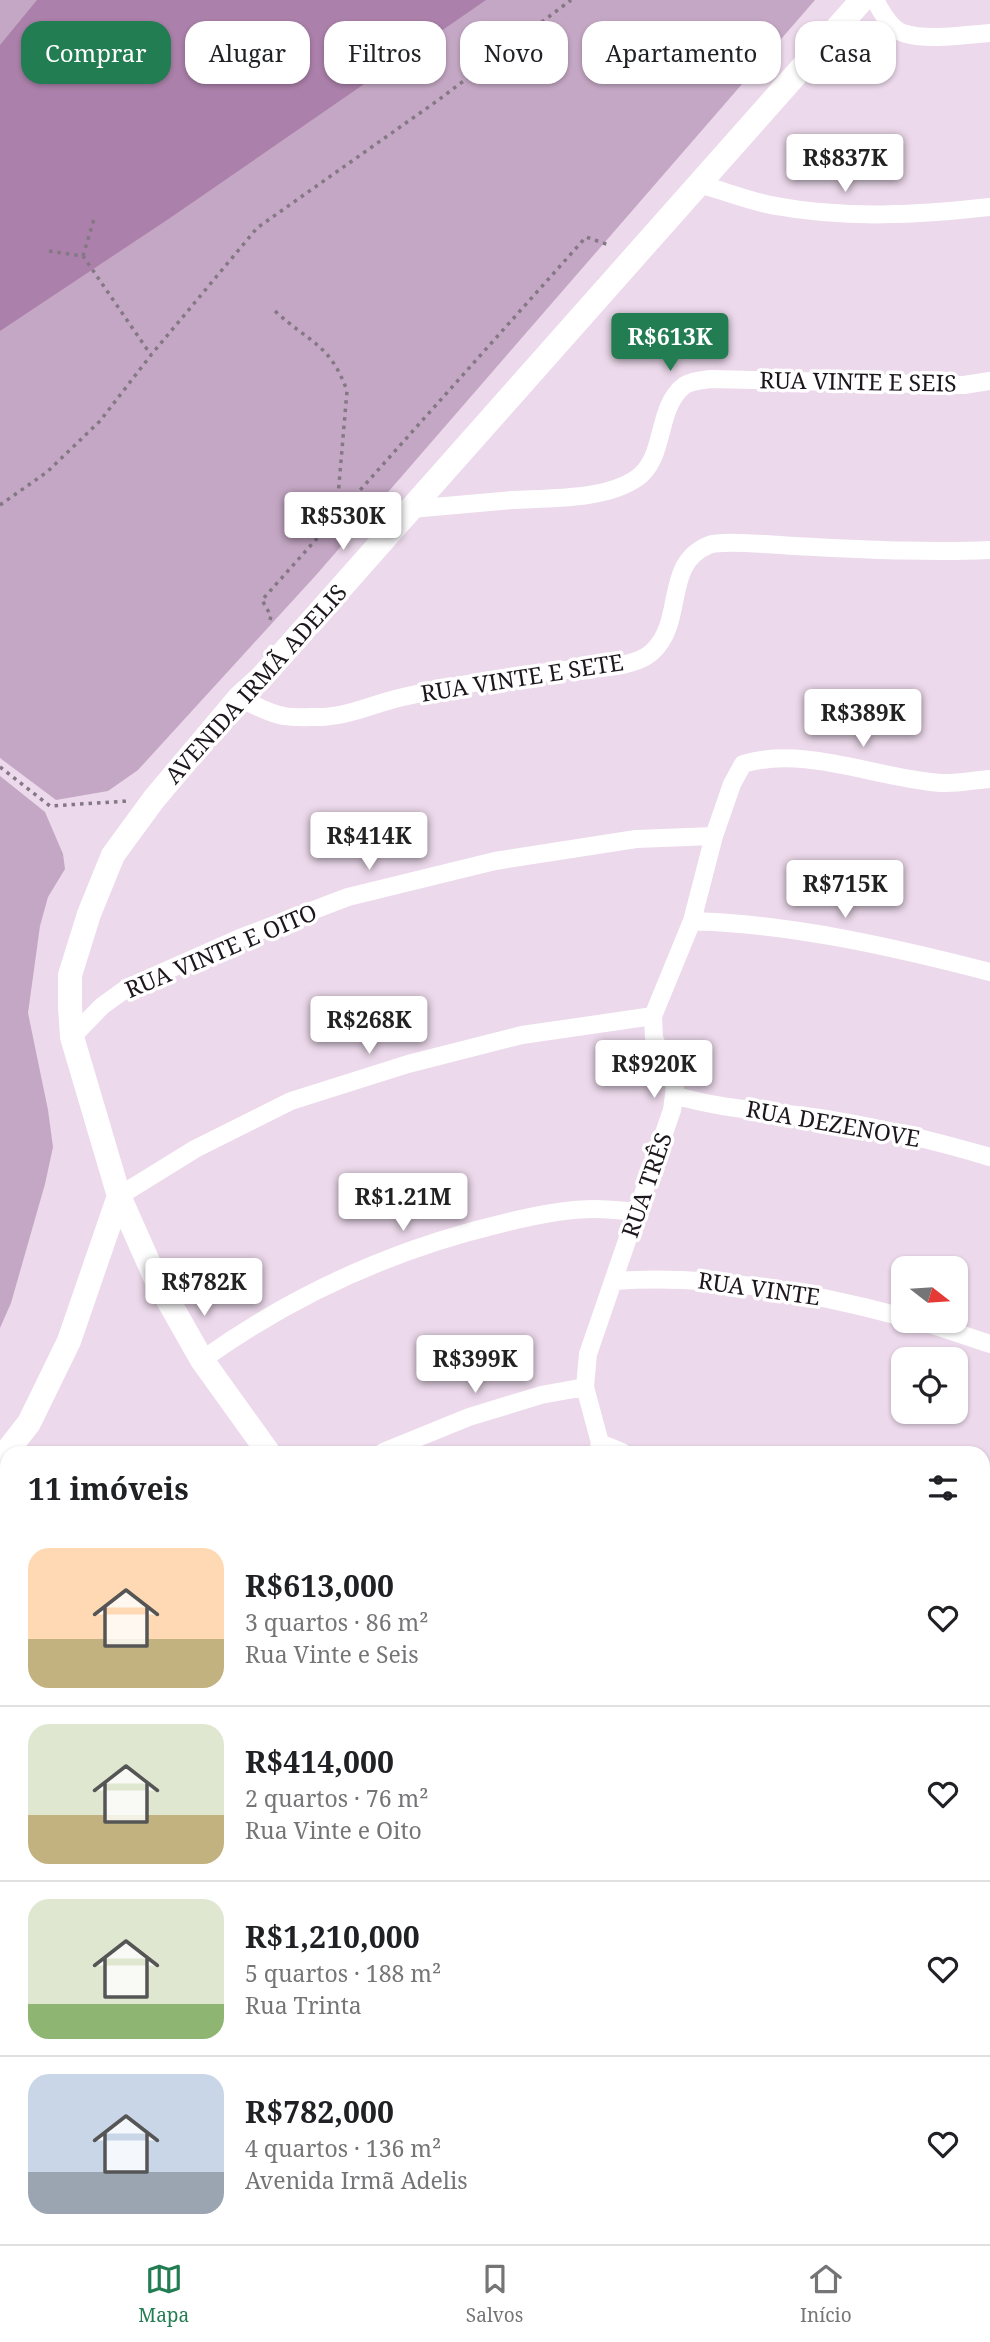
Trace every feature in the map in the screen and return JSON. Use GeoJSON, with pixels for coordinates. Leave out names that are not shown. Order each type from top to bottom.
{"type":"FeatureCollection","features":[{"type":"Feature","properties":{"kind":"street","name":"AVENIDA IRMÃ ADELIS"},"geometry":{"type":"LineString","coordinates":[[264,1446],[202,1360],[155,1276],[119,1196],[72,1037],[70,975],[89,914],[113,855],[155,799],[239,698],[261,678],[862,0]]}},
{"type":"Feature","properties":{"kind":"street"},"geometry":{"type":"LineString","coordinates":[[875,0],[884,16],[900,33],[924,36],[990,33]]}},
{"type":"Feature","properties":{"kind":"street"},"geometry":{"type":"LineString","coordinates":[[699,184],[776,206],[855,214],[940,212],[990,207]]}},
{"type":"Feature","properties":{"kind":"street","name":"RUA VINTE E SEIS"},"geometry":{"type":"LineString","coordinates":[[411,509],[564,497],[614,489],[639,477],[654,458],[661,427],[676,394],[687,383],[711,379],[937,385],[990,381]]}},
{"type":"Feature","properties":{"kind":"street","name":"RUA VINTE E SETE"},"geometry":{"type":"LineString","coordinates":[[239,698],[281,716],[323,717],[358,712],[401,697],[456,687],[555,671],[625,664],[652,653],[668,629],[675,607],[678,576],[692,555],[711,544],[911,551],[990,550]]}},
{"type":"Feature","properties":{"kind":"street"},"geometry":{"type":"LineString","coordinates":[[11,1446],[29,1423],[69,1341],[119,1196],[195,1149],[291,1101],[408,1064],[522,1035],[653,1016],[692,921],[714,836],[732,784],[743,764],[762,758],[822,762],[942,783],[990,779]]}},
{"type":"Feature","properties":{"kind":"street","name":"RUA VINTE E OITO"},"geometry":{"type":"LineString","coordinates":[[72,1037],[103,1006],[127,988],[240,938],[348,897],[495,860],[636,839],[714,836]]}},
{"type":"Feature","properties":{"kind":"street"},"geometry":{"type":"LineString","coordinates":[[692,921],[815,934],[926,955],[990,972]]}},
{"type":"Feature","properties":{"kind":"street","name":"RUA TRÊS"},"geometry":{"type":"LineString","coordinates":[[599,1446],[585,1387],[588,1354],[672,1110],[676,1087],[654,1038],[653,1016]]}},
{"type":"Feature","properties":{"kind":"street","name":"RUA DEZENOVE"},"geometry":{"type":"LineString","coordinates":[[674,1096],[703,1104],[834,1121],[897,1133],[990,1157]]}},
{"type":"Feature","properties":{"kind":"street"},"geometry":{"type":"LineString","coordinates":[[202,1360],[243,1331],[295,1300],[447,1236],[533,1216],[594,1209],[638,1212]]}},
{"type":"Feature","properties":{"kind":"street","name":"RUA VINTE"},"geometry":{"type":"LineString","coordinates":[[614,1281],[690,1279],[847,1302],[891,1314]]}},
{"type":"Feature","properties":{"kind":"street"},"geometry":{"type":"LineString","coordinates":[[960,1334],[990,1344]]}},
{"type":"Feature","properties":{"kind":"street"},"geometry":{"type":"LineString","coordinates":[[398,1446],[469,1417],[541,1395],[585,1387]]}},
{"type":"Feature","properties":{"kind":"path"},"geometry":{"type":"LineString","coordinates":[[0,505],[47,472],[100,421],[257,228],[437,101],[563,2],[571,0]]}},
{"type":"Feature","properties":{"kind":"path"},"geometry":{"type":"LineString","coordinates":[[83,256],[94,219]]}},
{"type":"Feature","properties":{"kind":"path"},"geometry":{"type":"LineString","coordinates":[[270,620],[271,615],[262,600],[586,237],[609,245]]}},
{"type":"Feature","properties":{"kind":"path"},"geometry":{"type":"LineString","coordinates":[[49,251],[83,256],[151,355]]}},
{"type":"Feature","properties":{"kind":"path"},"geometry":{"type":"LineString","coordinates":[[275,311],[326,351],[347,391],[338,496],[343,511]]}},
{"type":"Feature","properties":{"kind":"path"},"geometry":{"type":"LineString","coordinates":[[0,767],[50,806],[155,799]]}},
{"type":"Feature","properties":{"kind":"shaded area"},"geometry":{"type":"Polygon","coordinates":[[[0,0],[815,0],[781,39],[781,21],[582,21],[582,84],[742,84],[317,574],[138,770],[108,791],[56,800],[0,758],[0,0]]]}},
{"type":"Feature","properties":{"kind":"shaded area"},"geometry":{"type":"Polygon","coordinates":[[[37,0],[486,0],[446,28],[446,21],[324,21],[324,84],[364,84],[0,331],[0,45],[37,0]]]}},
{"type":"Feature","properties":{"kind":"shaded area"},"geometry":{"type":"Polygon","coordinates":[[[0,776],[45,812],[63,854],[65,869],[48,897],[40,926],[28,1013],[53,1147],[11,1303],[0,1328],[0,776]]]}}]}
